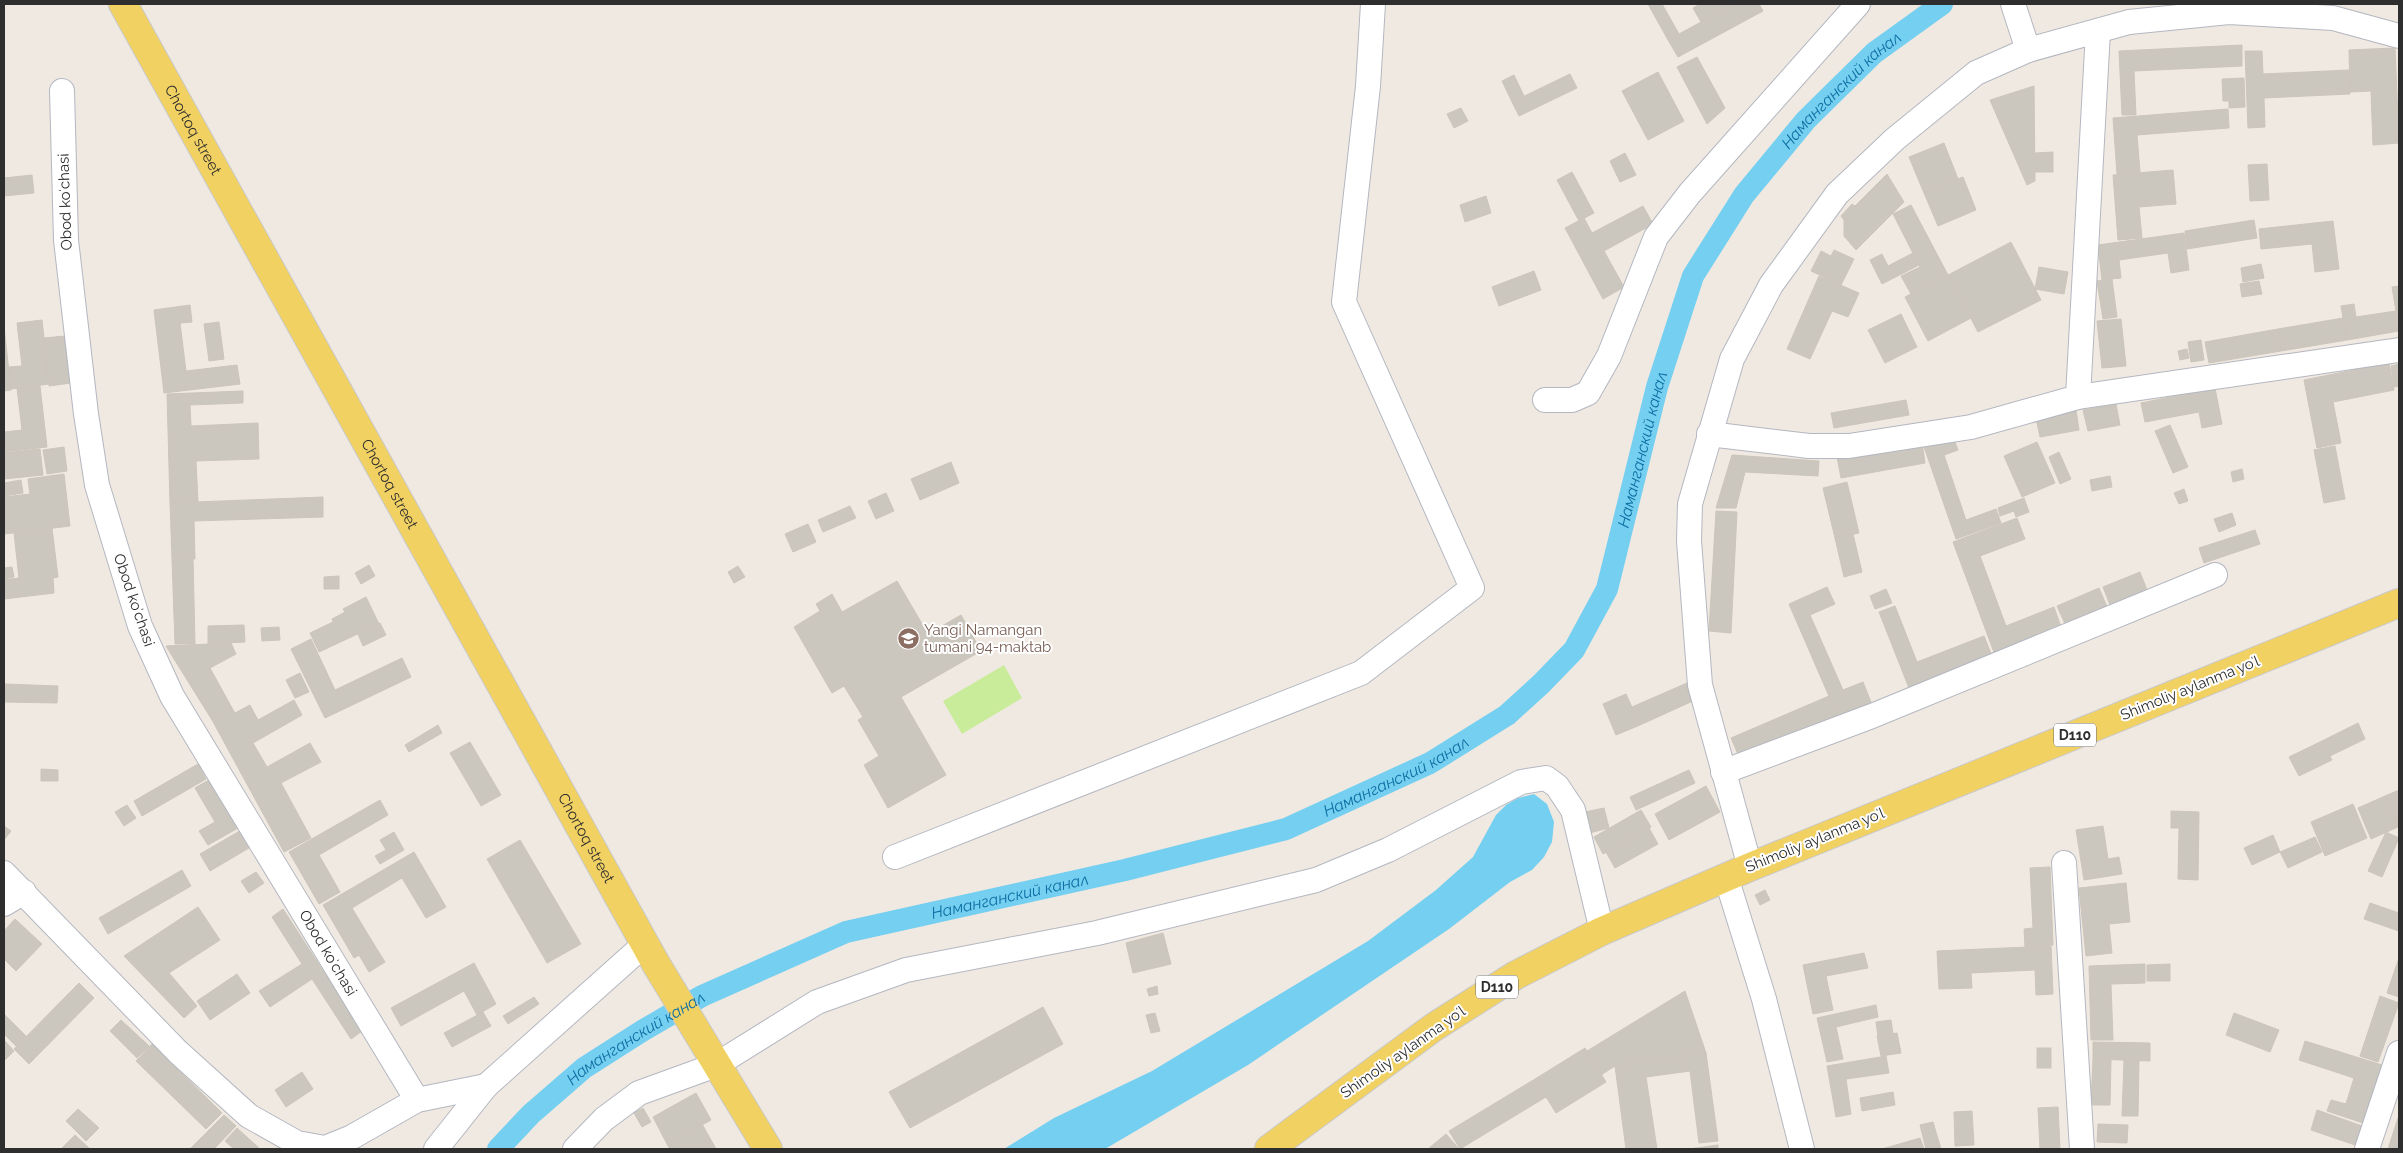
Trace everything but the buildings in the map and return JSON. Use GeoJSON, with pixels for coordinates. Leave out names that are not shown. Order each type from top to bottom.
{"type":"FeatureCollection","features":[{"type":"Feature","properties":{"kind":"main road","name":"Chortoq street"},"geometry":{"type":"LineString","coordinates":[[123,4],[650,954],[768,1149]]}},
{"type":"Feature","properties":{"kind":"main road","name":"Shimoliy aylanma yoʻl"},"geometry":{"type":"LineString","coordinates":[[1269,1149],[1434,1027],[1516,975],[1602,930],[1750,867],[2399,602]]}},
{"type":"Feature","properties":{"kind":"street"},"geometry":{"type":"LineString","coordinates":[[895,856],[1361,673],[1472,588],[1344,302],[1368,86],[1373,4]]}},
{"type":"Feature","properties":{"kind":"street"},"geometry":{"type":"LineString","coordinates":[[1545,400],[1572,400],[1588,393],[1609,356],[1656,237],[1703,178],[1858,4]]}},
{"type":"Feature","properties":{"kind":"street"},"geometry":{"type":"LineString","coordinates":[[2013,4],[2025,42]]}},
{"type":"Feature","properties":{"kind":"street"},"geometry":{"type":"LineString","coordinates":[[1750,867],[1700,685],[1689,541],[1690,504],[1732,359],[1771,285],[1837,194],[1895,139],[1976,74],[2025,42],[2098,31],[2129,22],[2229,12],[2333,18],[2399,36]]}},
{"type":"Feature","properties":{"kind":"street"},"geometry":{"type":"LineString","coordinates":[[2078,397],[2098,31]]}},
{"type":"Feature","properties":{"kind":"street","name":"Obod koʻchasi"},"geometry":{"type":"LineString","coordinates":[[62,91],[66,240],[86,414],[97,485],[140,626],[172,696],[417,1100]]}},
{"type":"Feature","properties":{"kind":"street"},"geometry":{"type":"LineString","coordinates":[[1709,434],[1809,446],[1848,446],[1971,427],[2078,397],[2399,350]]}},
{"type":"Feature","properties":{"kind":"street"},"geometry":{"type":"LineString","coordinates":[[1723,772],[1872,716],[2215,575]]}},
{"type":"Feature","properties":{"kind":"street"},"geometry":{"type":"LineString","coordinates":[[575,1149],[604,1119],[639,1093],[713,1059],[817,1002],[906,970],[1097,933],[1316,880],[1388,850],[1521,782],[1546,778],[1557,786],[1574,810],[1602,930]]}},
{"type":"Feature","properties":{"kind":"street"},"geometry":{"type":"LineString","coordinates":[[2064,864],[2082,1149]]}},
{"type":"Feature","properties":{"kind":"street"},"geometry":{"type":"LineString","coordinates":[[4,874],[24,892],[178,1052],[249,1116],[297,1143],[325,1148],[352,1137],[417,1100],[486,1086]]}},
{"type":"Feature","properties":{"kind":"street"},"geometry":{"type":"LineString","coordinates":[[1726,878],[1764,999],[1802,1149]]}},
{"type":"Feature","properties":{"kind":"street"},"geometry":{"type":"LineString","coordinates":[[4,904],[24,892]]}},
{"type":"Feature","properties":{"kind":"street"},"geometry":{"type":"LineString","coordinates":[[436,1149],[486,1086],[650,954]]}},
{"type":"Feature","properties":{"kind":"street"},"geometry":{"type":"LineString","coordinates":[[2367,1149],[2399,1053]]}},
{"type":"Feature","properties":{"kind":"green space"},"geometry":{"type":"Polygon","coordinates":[[[1004,665],[1022,698],[962,734],[943,701],[1004,665]]]}},
{"type":"Feature","properties":{"kind":"water"},"geometry":{"type":"Polygon","coordinates":[[[1534,794],[1547,804],[1554,822],[1552,842],[1544,857],[1532,870],[1510,882],[1449,929],[1248,1065],[1105,1149],[1004,1149],[1054,1118],[1152,1071],[1368,941],[1436,890],[1473,857],[1496,815],[1506,805],[1518,798],[1534,794]]]}},
{"type":"Feature","properties":{"kind":"waterway","name":"Наманганский канал"},"geometry":{"type":"LineString","coordinates":[[498,1149],[531,1114],[584,1068],[642,1031],[702,996],[846,932],[1125,870],[1286,829],[1430,763],[1507,715],[1574,650],[1607,589],[1657,387],[1693,276],[1744,195],[1806,120],[1874,53],[1942,4]]}},
{"type":"Feature","properties":{"kind":"place","name":"Yangi Namangan tumani 94-maktab"},"geometry":{"type":"Point","coordinates":[908,639]}}]}
